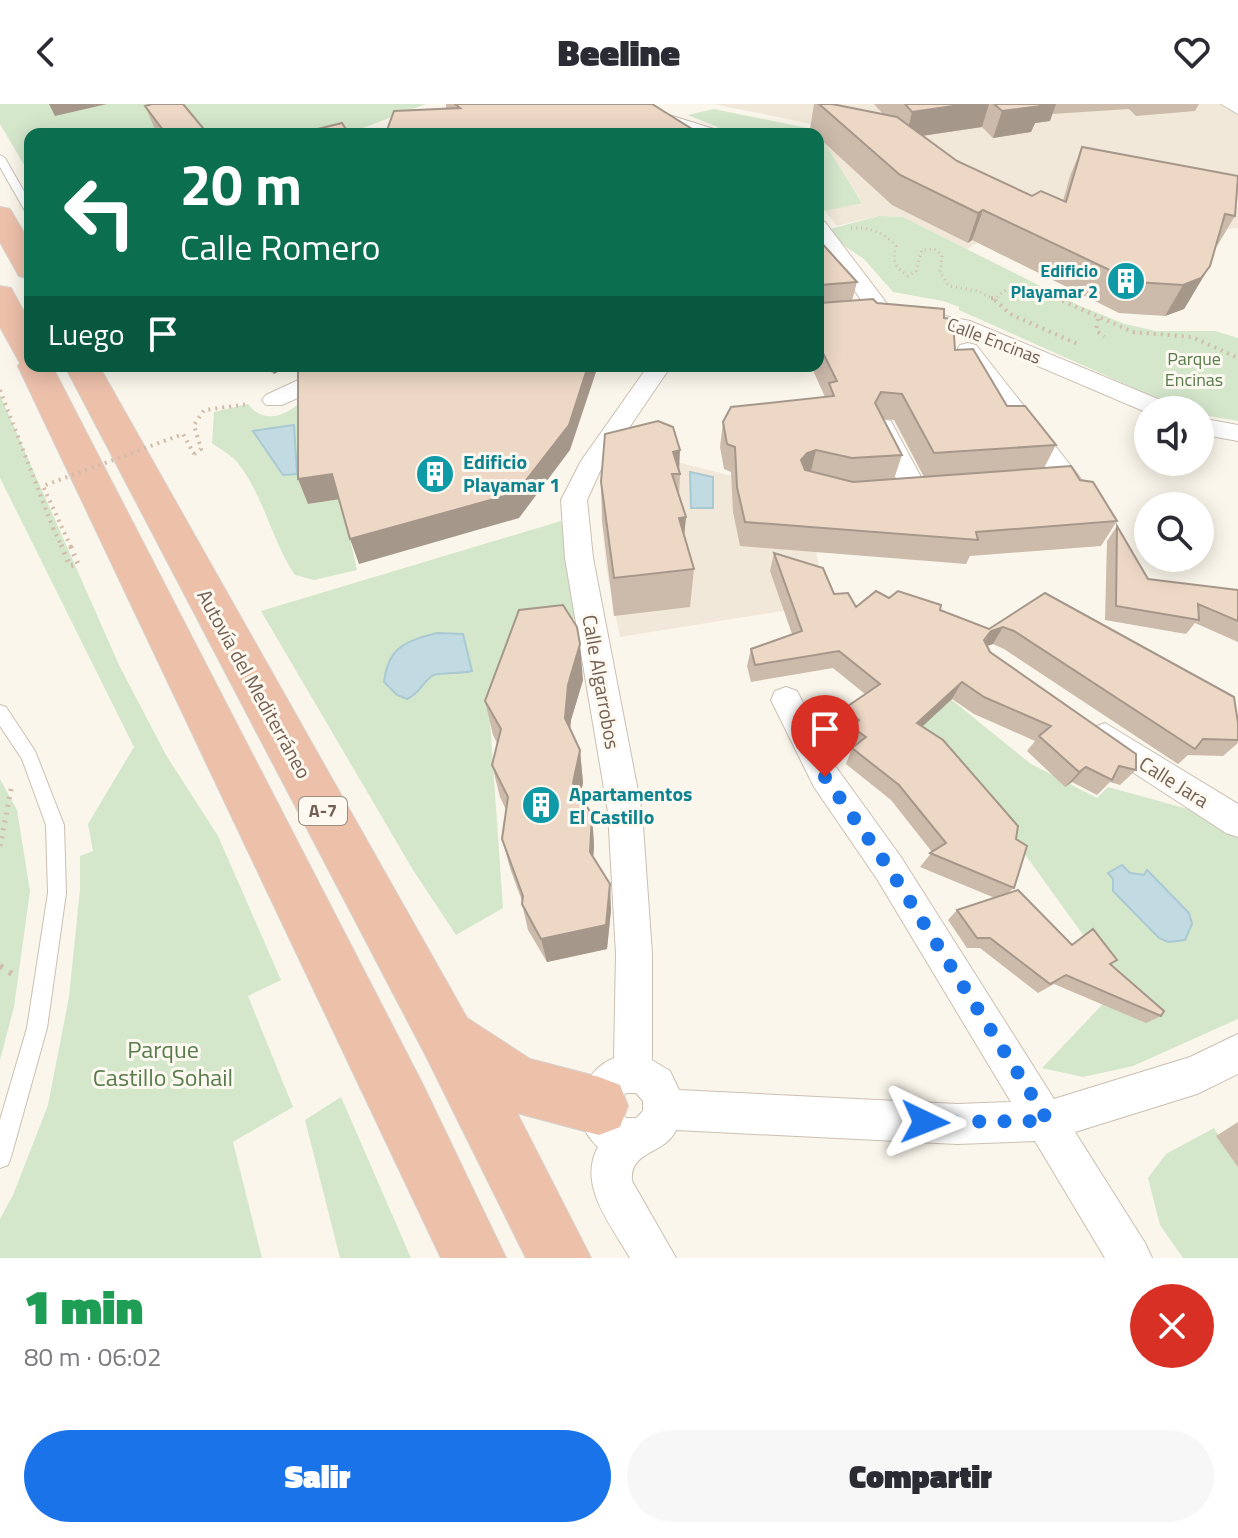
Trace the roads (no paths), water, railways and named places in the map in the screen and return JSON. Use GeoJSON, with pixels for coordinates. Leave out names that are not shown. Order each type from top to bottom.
{"type":"FeatureCollection","features":[{"type":"Feature","properties":{"kind":"highway"},"geometry":{"type":"LineString","coordinates":[[0,215],[24,259]]}},
{"type":"Feature","properties":{"kind":"highway"},"geometry":{"type":"LineString","coordinates":[[0,295],[24,343]]}},
{"type":"Feature","properties":{"kind":"highway"},"geometry":{"type":"LineString","coordinates":[[0,360],[22,396],[62,420]]}},
{"type":"Feature","properties":{"kind":"highway"},"geometry":{"type":"LineString","coordinates":[[38,372],[474,1258]]}},
{"type":"Feature","properties":{"kind":"highway","name":"Autovía del Mediterráneo"},"geometry":{"type":"LineString","coordinates":[[85,372],[446,1036],[559,1258]]}},
{"type":"Feature","properties":{"kind":"highway"},"geometry":{"type":"LineString","coordinates":[[446,1036],[518,1085],[619,1106]]}},
{"type":"Feature","properties":{"kind":"street"},"geometry":{"type":"LineString","coordinates":[[1229,104],[1238,109]]}},
{"type":"Feature","properties":{"kind":"street"},"geometry":{"type":"LineString","coordinates":[[669,120],[693,128]]}},
{"type":"Feature","properties":{"kind":"street"},"geometry":{"type":"LineString","coordinates":[[824,233],[883,314]]}},
{"type":"Feature","properties":{"kind":"street","name":"Calle Encinas"},"geometry":{"type":"LineString","coordinates":[[857,316],[899,313],[962,326],[1134,398]]}},
{"type":"Feature","properties":{"kind":"street"},"geometry":{"type":"LineString","coordinates":[[962,326],[963,344],[1069,481],[1039,483]]}},
{"type":"Feature","properties":{"kind":"street"},"geometry":{"type":"LineString","coordinates":[[274,400],[315,381],[376,372]]}},
{"type":"Feature","properties":{"kind":"street","name":"Calle Algarrobos"},"geometry":{"type":"LineString","coordinates":[[619,1106],[634,954],[625,812],[579,558],[574,500],[590,467],[656,372]]}},
{"type":"Feature","properties":{"kind":"street"},"geometry":{"type":"LineString","coordinates":[[882,427],[915,490]]}},
{"type":"Feature","properties":{"kind":"street"},"geometry":{"type":"LineString","coordinates":[[1214,429],[1238,433]]}},
{"type":"Feature","properties":{"kind":"street"},"geometry":{"type":"LineString","coordinates":[[887,492],[946,489]]}},
{"type":"Feature","properties":{"kind":"street"},"geometry":{"type":"LineString","coordinates":[[786,700],[825,777],[889,868],[1130,1258]]}},
{"type":"Feature","properties":{"kind":"street","name":"Calle Jara"},"geometry":{"type":"LineString","coordinates":[[1077,718],[1238,822]]}},
{"type":"Feature","properties":{"kind":"street"},"geometry":{"type":"LineString","coordinates":[[619,1106],[636,1139],[654,1128],[662,1109],[957,1124],[1048,1121],[1197,1074],[1238,1053]]}},
{"type":"Feature","properties":{"kind":"street"},"geometry":{"type":"LineString","coordinates":[[619,1106],[610,1165],[612,1186],[654,1258]]}},
{"type":"Feature","properties":{"kind":"lane"},"geometry":{"type":"LineString","coordinates":[[0,158],[24,200]]}},
{"type":"Feature","properties":{"kind":"lane"},"geometry":{"type":"LineString","coordinates":[[0,712],[29,756],[55,825],[57,893],[37,1028],[0,1157]]}},
{"type":"Feature","properties":{"kind":"water"},"geometry":{"type":"Polygon","coordinates":[[[294,425],[297,474],[283,475],[253,431],[294,425]]]}},
{"type":"Feature","properties":{"kind":"water"},"geometry":{"type":"Polygon","coordinates":[[[690,472],[713,477],[713,508],[691,508],[690,472]]]}},
{"type":"Feature","properties":{"kind":"water"},"geometry":{"type":"Polygon","coordinates":[[[437,633],[463,634],[472,671],[435,675],[407,699],[397,695],[384,682],[394,653],[416,639],[437,633]]]}},
{"type":"Feature","properties":{"kind":"water"},"geometry":{"type":"Polygon","coordinates":[[[1122,865],[1130,873],[1144,875],[1147,870],[1189,913],[1192,924],[1185,940],[1168,942],[1159,938],[1113,891],[1113,879],[1108,873],[1122,865]]]}},
{"type":"Feature","properties":{"kind":"place","name":"Edificio Playamar 2"},"geometry":{"type":"Point","coordinates":[1126,281]}},
{"type":"Feature","properties":{"kind":"place","name":"Edificio Playamar 1"},"geometry":{"type":"Point","coordinates":[435,474]}},
{"type":"Feature","properties":{"kind":"place","name":"Apartamentos El Castillo"},"geometry":{"type":"Point","coordinates":[541,805]}},
{"type":"Feature","properties":{"kind":"park label","name":"Parque Encinas"},"geometry":{"type":"Point","coordinates":[1194,369]}},
{"type":"Feature","properties":{"kind":"park label","name":"Parque Castillo Sohail"},"geometry":{"type":"Point","coordinates":[163,1064]}}]}
